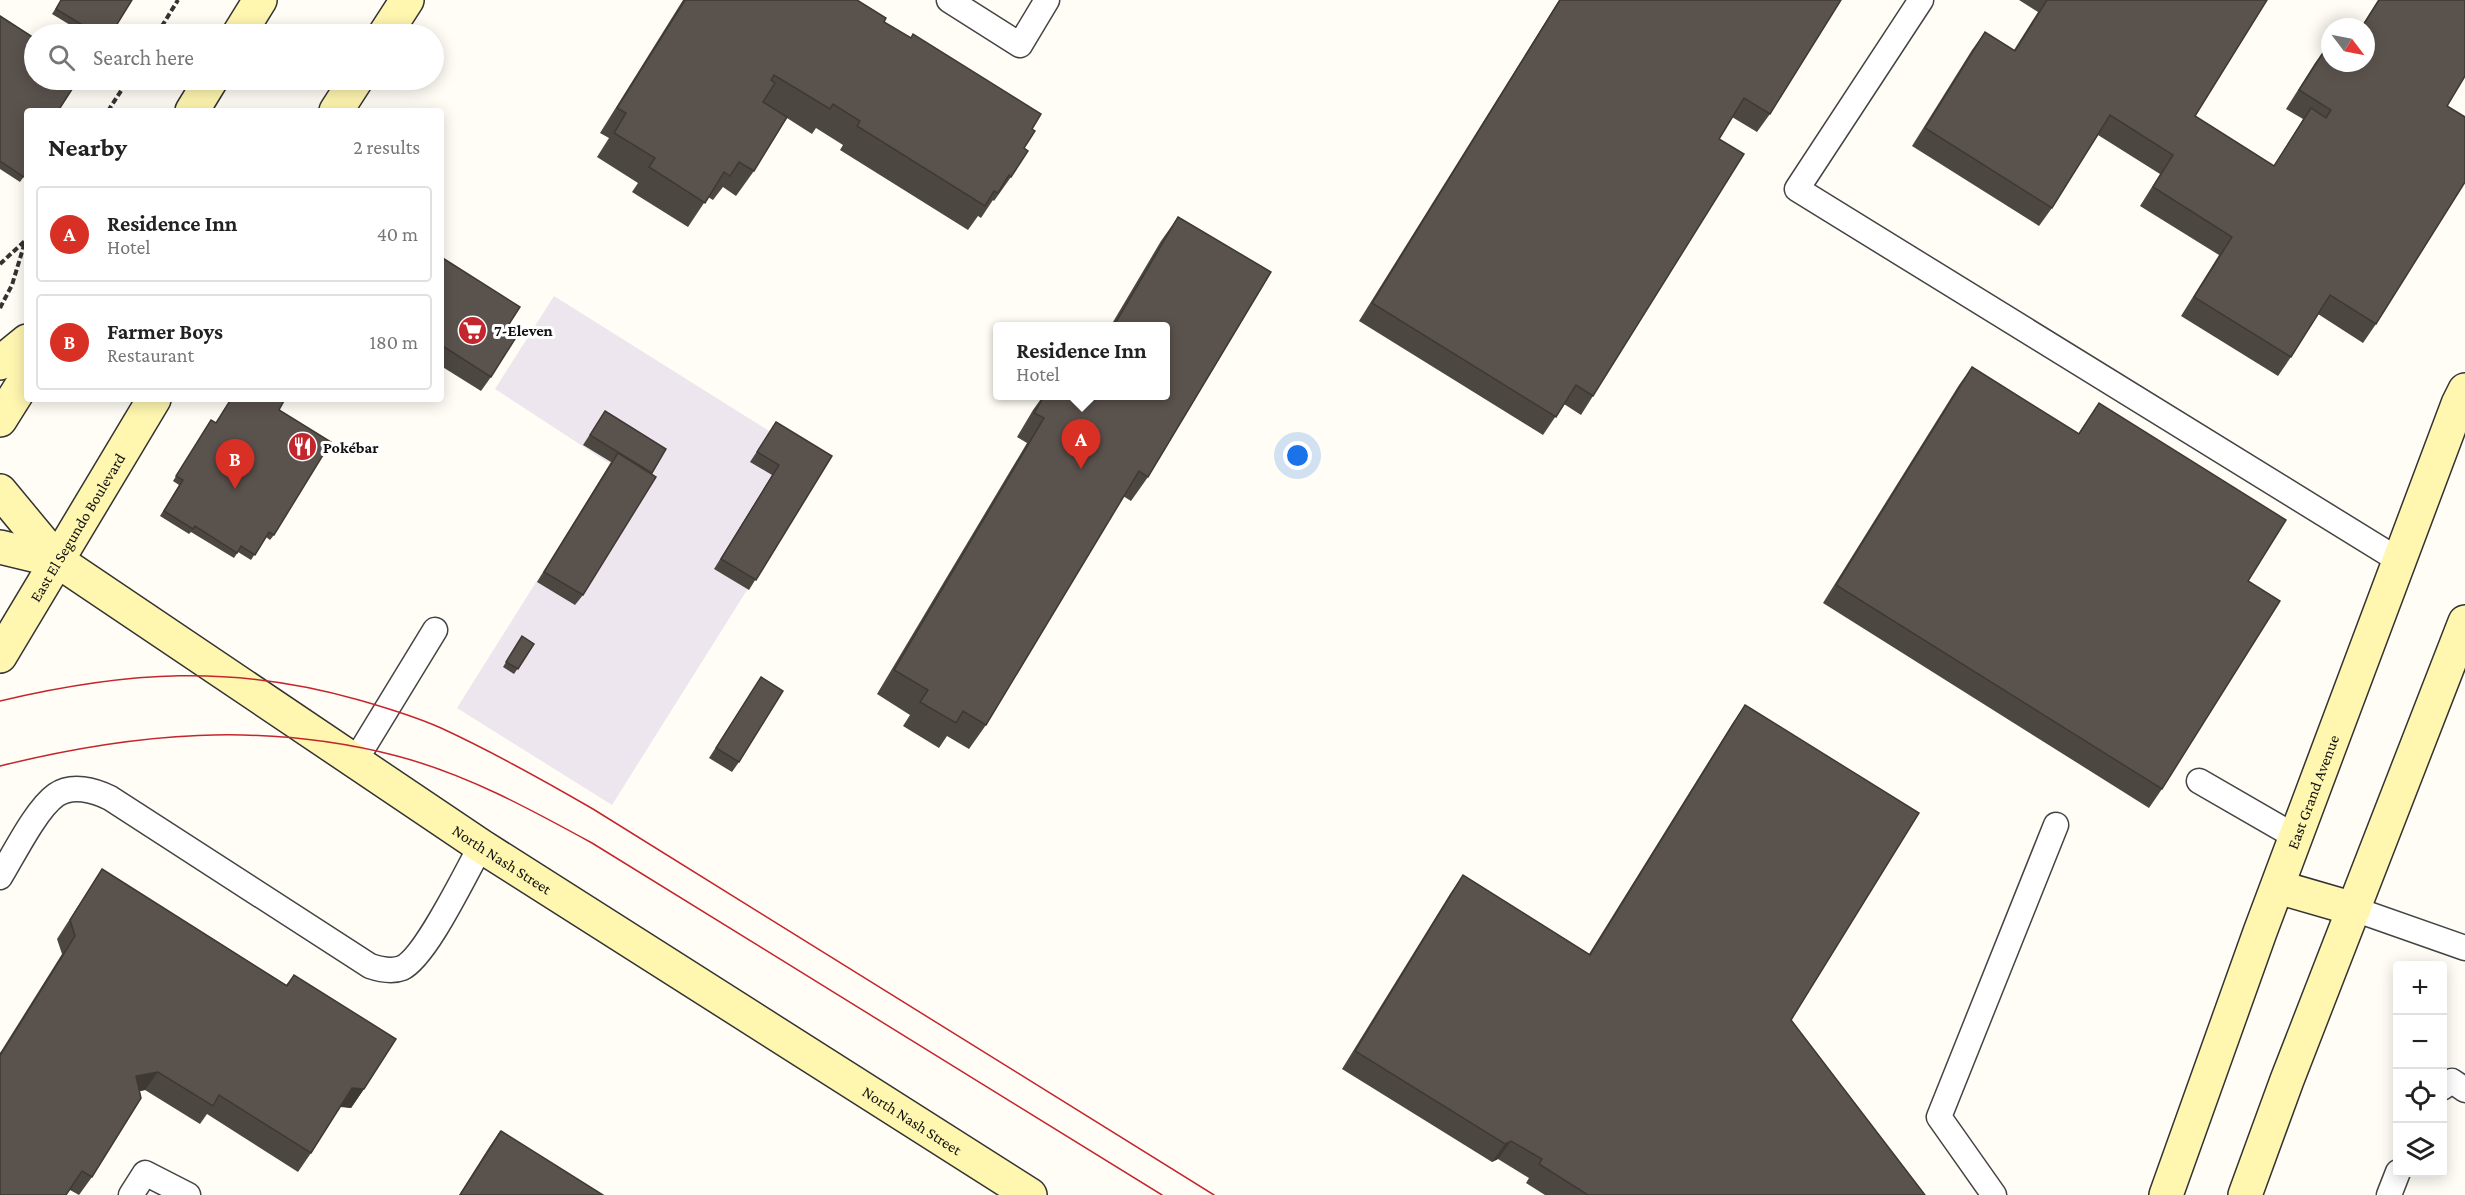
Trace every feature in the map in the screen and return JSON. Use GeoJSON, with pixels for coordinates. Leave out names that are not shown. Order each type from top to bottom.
{"type":"FeatureCollection","features":[{"type":"Feature","properties":{"kind":"street"},"geometry":{"type":"LineString","coordinates":[[245,24],[260,0]]}},
{"type":"Feature","properties":{"kind":"street"},"geometry":{"type":"LineString","coordinates":[[391,24],[407,0]]}},
{"type":"Feature","properties":{"kind":"street"},"geometry":{"type":"LineString","coordinates":[[194,108],[205,90]]}},
{"type":"Feature","properties":{"kind":"street"},"geometry":{"type":"LineString","coordinates":[[338,108],[350,90]]}},
{"type":"Feature","properties":{"kind":"street"},"geometry":{"type":"LineString","coordinates":[[0,363],[24,343]]}},
{"type":"Feature","properties":{"kind":"street"},"geometry":{"type":"LineString","coordinates":[[0,420],[24,382]]}},
{"type":"Feature","properties":{"kind":"street","name":"East Grand Avenue"},"geometry":{"type":"LineString","coordinates":[[2166,1195],[2296,837],[2465,390]]}},
{"type":"Feature","properties":{"kind":"street","name":"East El Segundo Boulevard"},"geometry":{"type":"LineString","coordinates":[[0,656],[152,402]]}},
{"type":"Feature","properties":{"kind":"street","name":"North Nash Street"},"geometry":{"type":"LineString","coordinates":[[0,491],[57,561],[481,846],[1030,1195]]}},
{"type":"Feature","properties":{"kind":"street"},"geometry":{"type":"LineString","coordinates":[[0,548],[57,561]]}},
{"type":"Feature","properties":{"kind":"street"},"geometry":{"type":"LineString","coordinates":[[2245,1195],[2287,1080],[2465,622]]}},
{"type":"Feature","properties":{"kind":"street"},"geometry":{"type":"LineString","coordinates":[[2278,887],[2354,909]]}},
{"type":"Feature","properties":{"kind":"lane"},"geometry":{"type":"LineString","coordinates":[[949,0],[1020,45],[1047,0]]}},
{"type":"Feature","properties":{"kind":"lane"},"geometry":{"type":"LineString","coordinates":[[1921,0],[1797,189],[2400,561]]}},
{"type":"Feature","properties":{"kind":"lane"},"geometry":{"type":"LineString","coordinates":[[355,761],[435,630]]}},
{"type":"Feature","properties":{"kind":"lane"},"geometry":{"type":"LineString","coordinates":[[2199,781],[2296,837]]}},
{"type":"Feature","properties":{"kind":"lane"},"geometry":{"type":"LineString","coordinates":[[0,877],[42,809],[57,794],[75,789],[93,790],[110,798],[370,966],[384,970],[402,968],[418,954],[431,936],[481,846]]}},
{"type":"Feature","properties":{"kind":"lane"},"geometry":{"type":"LineString","coordinates":[[1994,1195],[1939,1117],[2056,825]]}},
{"type":"Feature","properties":{"kind":"lane"},"geometry":{"type":"LineString","coordinates":[[2354,909],[2465,948]]}},
{"type":"Feature","properties":{"kind":"lane"},"geometry":{"type":"LineString","coordinates":[[2447,1084],[2452,1081],[2465,1090]]}},
{"type":"Feature","properties":{"kind":"lane"},"geometry":{"type":"LineString","coordinates":[[131,1195],[145,1173],[188,1195]]}},
{"type":"Feature","properties":{"kind":"lane"},"geometry":{"type":"LineString","coordinates":[[2389,1195],[2396,1177]]}},
{"type":"Feature","properties":{"kind":"path"},"geometry":{"type":"LineString","coordinates":[[162,24],[178,0]]}},
{"type":"Feature","properties":{"kind":"path"},"geometry":{"type":"LineString","coordinates":[[110,108],[122,90]]}},
{"type":"Feature","properties":{"kind":"path"},"geometry":{"type":"LineString","coordinates":[[0,264],[24,242]]}},
{"type":"Feature","properties":{"kind":"path"},"geometry":{"type":"LineString","coordinates":[[0,308],[12,285],[24,246]]}},
{"type":"Feature","properties":{"kind":"shaded area"},"geometry":{"type":"Polygon","coordinates":[[[554,296],[825,466],[612,805],[457,708],[610,464],[495,389],[554,296]]]}},
{"type":"Feature","properties":{"kind":"building"},"geometry":{"type":"Polygon","coordinates":[[[61,0],[132,0],[117,24],[81,24],[56,9],[61,0]]]}},
{"type":"Feature","properties":{"kind":"building"},"geometry":{"type":"Polygon","coordinates":[[[685,0],[857,0],[886,18],[884,22],[911,38],[913,34],[1041,114],[1032,129],[1035,131],[1024,148],[1028,151],[1011,177],[1009,175],[998,193],[994,191],[985,206],[857,126],[860,121],[833,104],[830,109],[774,75],[771,80],[775,83],[763,102],[787,117],[754,171],[739,162],[730,176],[724,172],[705,203],[649,167],[655,158],[614,133],[626,113],[617,108],[685,0]]]}},
{"type":"Feature","properties":{"kind":"building"},"geometry":{"type":"Polygon","coordinates":[[[1560,0],[1841,0],[1770,114],[1744,98],[1719,139],[1744,154],[1593,396],[1576,385],[1556,417],[1372,303],[1560,0]]]}},
{"type":"Feature","properties":{"kind":"building"},"geometry":{"type":"Polygon","coordinates":[[[2047,0],[2267,0],[2195,116],[2274,166],[2311,108],[2326,118],[2331,110],[2299,90],[2321,56],[2321,72],[2375,72],[2375,18],[2368,18],[2379,0],[2465,0],[2465,76],[2447,106],[2465,117],[2465,182],[2376,324],[2330,295],[2291,357],[2194,297],[2232,237],[2153,187],[2173,155],[2110,115],[2052,208],[1925,128],[1985,32],[2015,51],[2047,0]]]}},
{"type":"Feature","properties":{"kind":"building"},"geometry":{"type":"Polygon","coordinates":[[[0,16],[24,32],[24,90],[72,90],[60,108],[24,108],[24,177],[0,161],[0,16]]]}},
{"type":"Feature","properties":{"kind":"building"},"geometry":{"type":"Polygon","coordinates":[[[1178,217],[1271,272],[1148,477],[1139,471],[986,725],[963,711],[956,723],[920,702],[928,690],[894,670],[1044,418],[1034,413],[1042,400],[1170,400],[1170,322],[1116,322],[1178,217]]]}},
{"type":"Feature","properties":{"kind":"building","name":"7-Eleven"},"geometry":{"type":"Polygon","coordinates":[[[444,259],[520,307],[509,324],[520,331],[491,377],[444,347],[444,259]]]}},
{"type":"Feature","properties":{"kind":"building"},"geometry":{"type":"Polygon","coordinates":[[[1972,367],[2079,434],[2099,403],[2286,520],[2248,581],[2280,601],[2162,789],[1836,585],[1972,367]]]}},
{"type":"Feature","properties":{"kind":"building"},"geometry":{"type":"Polygon","coordinates":[[[229,402],[283,402],[279,410],[331,442],[274,535],[269,532],[255,555],[241,546],[237,553],[195,526],[193,529],[164,511],[183,480],[176,476],[211,420],[216,423],[229,402]]]}},
{"type":"Feature","properties":{"kind":"building"},"geometry":{"type":"Polygon","coordinates":[[[605,411],[666,449],[652,473],[590,435],[605,411]]]}},
{"type":"Feature","properties":{"kind":"building"},"geometry":{"type":"Polygon","coordinates":[[[776,422],[832,456],[756,580],[721,559],[779,465],[757,452],[776,422]]]}},
{"type":"Feature","properties":{"kind":"building"},"geometry":{"type":"Polygon","coordinates":[[[618,453],[656,477],[583,595],[544,572],[618,453]]]}},
{"type":"Feature","properties":{"kind":"building"},"geometry":{"type":"Polygon","coordinates":[[[522,636],[534,644],[518,669],[506,662],[522,636]]]}},
{"type":"Feature","properties":{"kind":"building"},"geometry":{"type":"Polygon","coordinates":[[[761,677],[783,691],[739,762],[716,748],[761,677]]]}},
{"type":"Feature","properties":{"kind":"building"},"geometry":{"type":"Polygon","coordinates":[[[1745,705],[1919,813],[1791,1020],[1925,1195],[1588,1195],[1539,1164],[1542,1159],[1511,1141],[1505,1144],[1355,1051],[1463,875],[1590,955],[1745,705]]]}},
{"type":"Feature","properties":{"kind":"building"},"geometry":{"type":"Polygon","coordinates":[[[102,869],[287,986],[294,975],[396,1039],[364,1089],[352,1088],[311,1153],[219,1095],[213,1106],[158,1072],[136,1076],[141,1098],[92,1177],[82,1171],[66,1195],[0,1195],[0,1053],[75,936],[70,920],[102,869]]]}},
{"type":"Feature","properties":{"kind":"building"},"geometry":{"type":"Polygon","coordinates":[[[501,1131],[603,1195],[460,1195],[501,1131]]]}},
{"type":"Feature","properties":{"kind":"tram line"},"geometry":{"type":"LineString","coordinates":[[0,701],[92,683],[136,678],[223,677],[313,688],[380,706],[431,724],[499,757],[593,809],[1214,1195]]}},
{"type":"Feature","properties":{"kind":"tram line"},"geometry":{"type":"LineString","coordinates":[[0,766],[99,746],[149,739],[248,735],[297,738],[347,745],[397,756],[448,772],[521,805],[592,843],[1162,1195]]}},
{"type":"Feature","properties":{"kind":"place","name":"7-Eleven"},"geometry":{"type":"Point","coordinates":[473,330]}},
{"type":"Feature","properties":{"kind":"place","name":"Pokébar"},"geometry":{"type":"Point","coordinates":[302,447]}},
{"type":"Feature","properties":{"kind":"place","name":"Residence Inn"},"geometry":{"type":"Point","coordinates":[1081,469]}},
{"type":"Feature","properties":{"kind":"place","name":"Farmer Boys"},"geometry":{"type":"Point","coordinates":[235,489]}}]}
